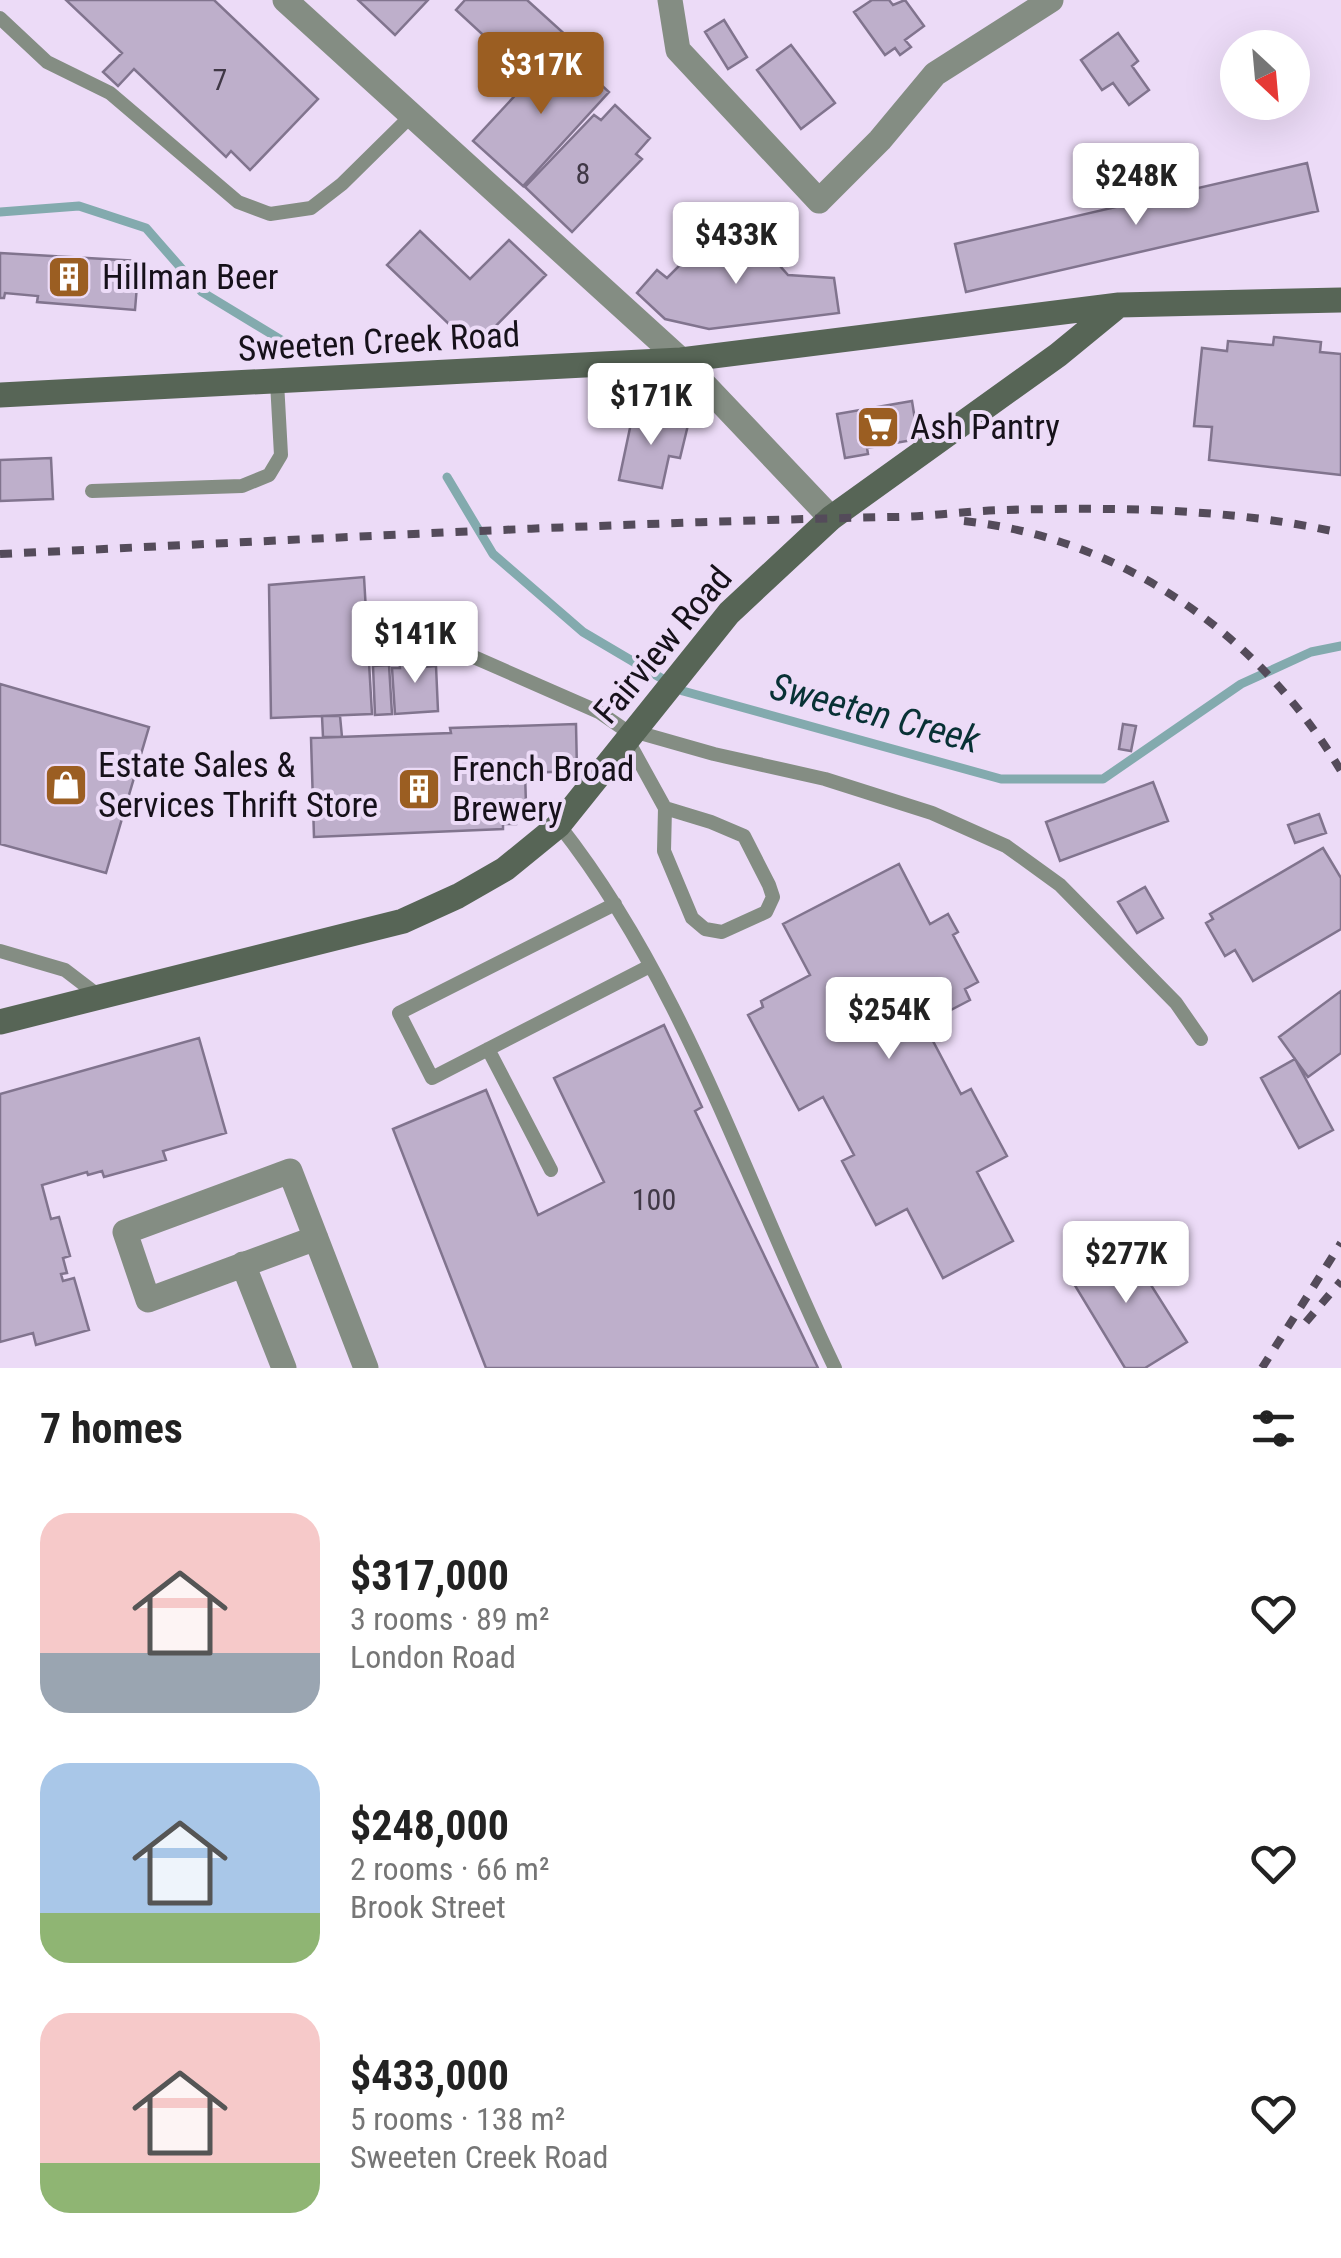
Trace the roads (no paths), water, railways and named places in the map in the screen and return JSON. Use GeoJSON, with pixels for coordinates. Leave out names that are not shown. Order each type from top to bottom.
{"type":"FeatureCollection","features":[{"type":"Feature","properties":{"kind":"main road","name":"Sweeten Creek Road"},"geometry":{"type":"LineString","coordinates":[[0,395],[681,360],[1119,305],[1341,300]]}},
{"type":"Feature","properties":{"kind":"main road","name":"Fairview Road"},"geometry":{"type":"LineString","coordinates":[[0,1022],[403,921],[505,869],[559,824],[729,612],[832,518],[1058,355],[1119,305]]}},
{"type":"Feature","properties":{"kind":"street"},"geometry":{"type":"LineString","coordinates":[[285,0],[681,360],[832,518]]}},
{"type":"Feature","properties":{"kind":"street"},"geometry":{"type":"LineString","coordinates":[[670,0],[678,50],[819,201],[880,140],[935,74],[1050,0]]}},
{"type":"Feature","properties":{"kind":"street"},"geometry":{"type":"LineString","coordinates":[[316,1238],[148,1300],[125,1232],[290,1171],[316,1238],[366,1368]]}},
{"type":"Feature","properties":{"kind":"street"},"geometry":{"type":"LineString","coordinates":[[243,1264],[284,1368]]}},
{"type":"Feature","properties":{"kind":"lane"},"geometry":{"type":"LineString","coordinates":[[0,18],[47,62],[110,93],[238,202],[270,214],[311,208],[342,184],[412,115]]}},
{"type":"Feature","properties":{"kind":"lane"},"geometry":{"type":"LineString","coordinates":[[92,492],[242,486],[269,475],[280,455],[277,382]]}},
{"type":"Feature","properties":{"kind":"lane"},"geometry":{"type":"LineString","coordinates":[[460,650],[598,712],[630,735],[824,779],[932,813],[1006,846],[1060,885],[1176,1004],[1201,1039]]}},
{"type":"Feature","properties":{"kind":"lane"},"geometry":{"type":"LineString","coordinates":[[630,735],[665,808],[664,850],[692,918],[705,930],[722,932],[766,912],[773,897],[770,885],[744,836],[665,808]]}},
{"type":"Feature","properties":{"kind":"lane"},"geometry":{"type":"LineString","coordinates":[[559,824],[596,872],[684,1032],[792,1279],[836,1368]]}},
{"type":"Feature","properties":{"kind":"lane"},"geometry":{"type":"LineString","coordinates":[[615,904],[399,1014],[432,1078],[650,966]]}},
{"type":"Feature","properties":{"kind":"lane"},"geometry":{"type":"LineString","coordinates":[[0,952],[65,970],[99,996]]}},
{"type":"Feature","properties":{"kind":"lane"},"geometry":{"type":"LineString","coordinates":[[488,1049],[552,1170]]}},
{"type":"Feature","properties":{"kind":"waterway","name":"Sweeten Creek"},"geometry":{"type":"LineString","coordinates":[[0,212],[79,206],[146,228],[202,292],[306,355]]}},
{"type":"Feature","properties":{"kind":"waterway","name":"Sweeten Creek"},"geometry":{"type":"LineString","coordinates":[[447,477],[493,554],[583,632],[683,691],[1001,779],[1103,779],[1241,684],[1311,652],[1341,646]]}},
{"type":"Feature","properties":{"kind":"railway"},"geometry":{"type":"LineString","coordinates":[[0,554],[1045,509],[1215,514],[1341,533]]}},
{"type":"Feature","properties":{"kind":"railway"},"geometry":{"type":"LineString","coordinates":[[964,521],[1022,531],[1078,548],[1181,601],[1228,637],[1270,677],[1308,722],[1341,771]]}},
{"type":"Feature","properties":{"kind":"railway"},"geometry":{"type":"LineString","coordinates":[[1262,1368],[1341,1243]]}},
{"type":"Feature","properties":{"kind":"railway"},"geometry":{"type":"LineString","coordinates":[[1306,1322],[1341,1281]]}},
{"type":"Feature","properties":{"kind":"place","name":"Hillman Beer"},"geometry":{"type":"Point","coordinates":[69,277]}},
{"type":"Feature","properties":{"kind":"place","name":"Ash Pantry"},"geometry":{"type":"Point","coordinates":[878,427]}},
{"type":"Feature","properties":{"kind":"place","name":"Estate Sales & Services Thrift Store"},"geometry":{"type":"Point","coordinates":[66,785]}},
{"type":"Feature","properties":{"kind":"place","name":"French Broad Brewery"},"geometry":{"type":"Point","coordinates":[419,789]}}]}
